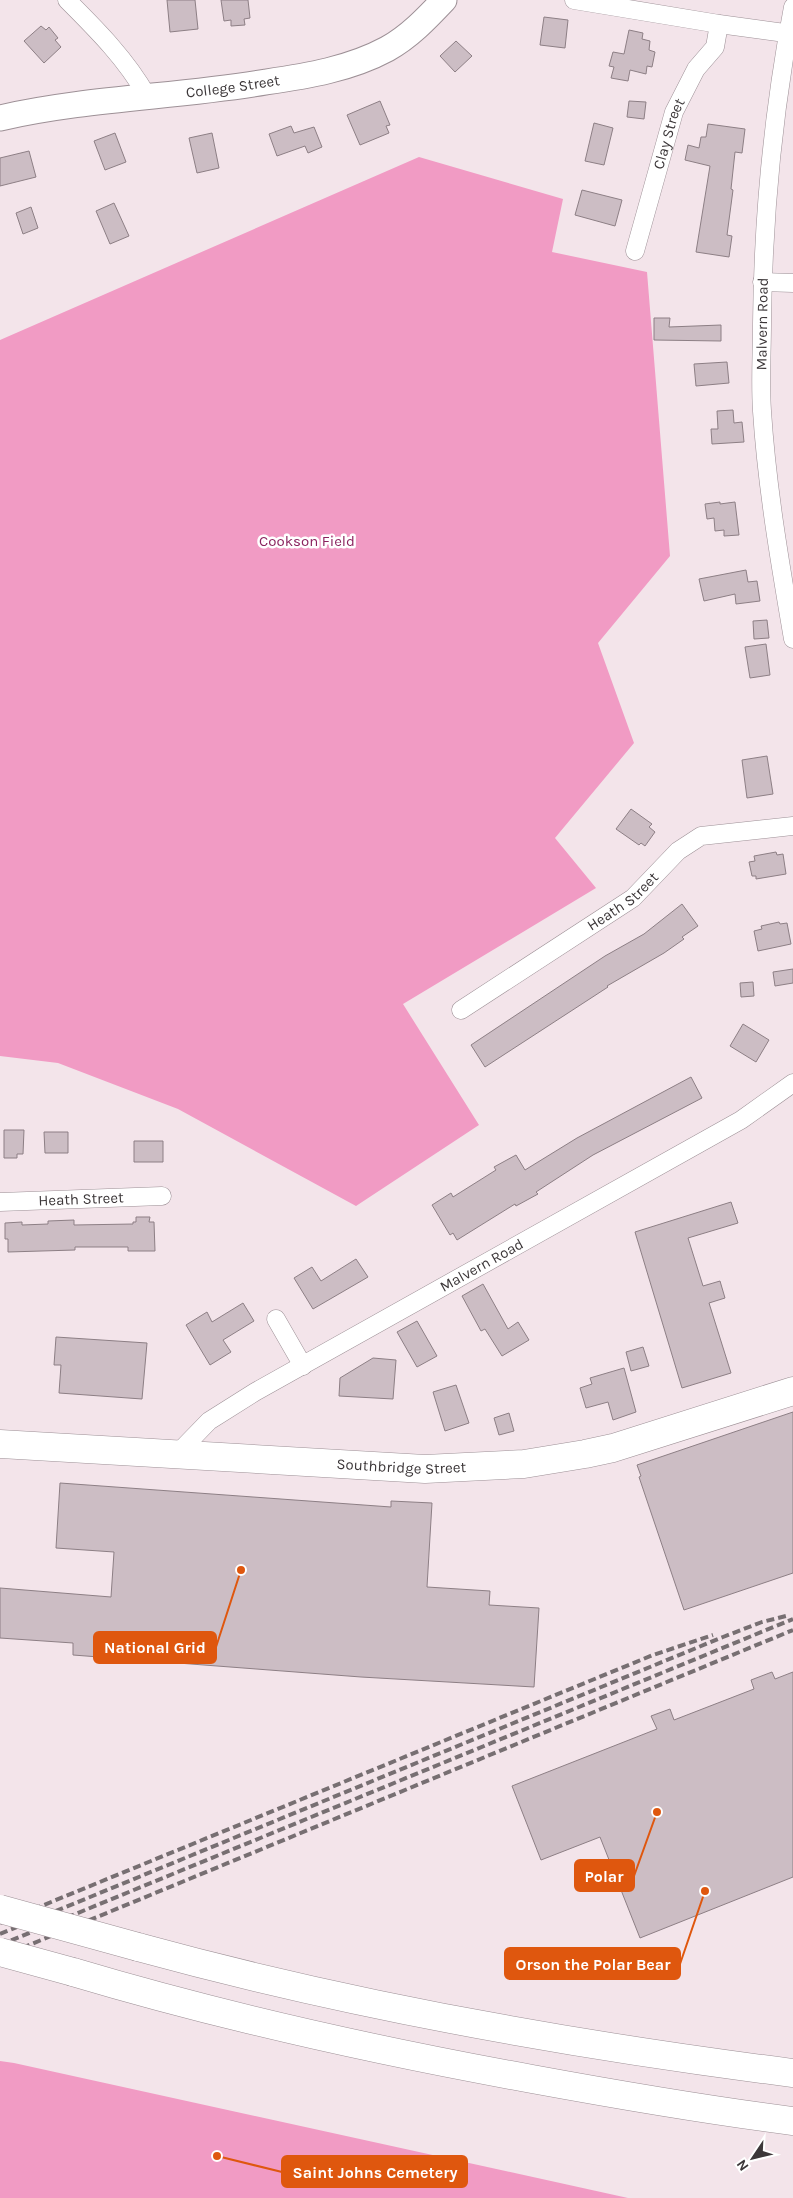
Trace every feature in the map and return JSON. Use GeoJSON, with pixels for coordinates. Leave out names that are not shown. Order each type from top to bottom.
{"type":"FeatureCollection","features":[{"type":"Feature","properties":{"kind":"main road","name":"Southbridge Street"},"geometry":{"type":"LineString","coordinates":[[0,1444],[425,1469],[524,1464],[613,1448],[793,1391]]}},
{"type":"Feature","properties":{"kind":"main road"},"geometry":{"type":"LineString","coordinates":[[0,1910],[207,1966],[420,2014],[556,2040],[793,2073]]}},
{"type":"Feature","properties":{"kind":"main road"},"geometry":{"type":"LineString","coordinates":[[0,1952],[244,2019],[419,2059],[588,2090],[793,2121]]}},
{"type":"Feature","properties":{"kind":"main road"},"geometry":{"type":"LineString","coordinates":[[747,2115],[793,2125]]}},
{"type":"Feature","properties":{"kind":"street"},"geometry":{"type":"LineString","coordinates":[[67,0],[108,41],[132,71],[147,96]]}},
{"type":"Feature","properties":{"kind":"street","name":"College Street"},"geometry":{"type":"LineString","coordinates":[[0,118],[147,96],[235,87],[302,77],[342,67],[386,50],[413,31],[444,0]]}},
{"type":"Feature","properties":{"kind":"street"},"geometry":{"type":"LineString","coordinates":[[574,0],[790,34]]}},
{"type":"Feature","properties":{"kind":"street","name":"Malvern Road"},"geometry":{"type":"LineString","coordinates":[[793,7],[770,157],[762,282],[762,409],[770,500],[786,555],[793,640]]}},
{"type":"Feature","properties":{"kind":"street","name":"Clay Street"},"geometry":{"type":"LineString","coordinates":[[635,251],[674,112],[696,69],[715,48],[719,24]]}},
{"type":"Feature","properties":{"kind":"street"},"geometry":{"type":"LineString","coordinates":[[762,282],[793,283]]}},
{"type":"Feature","properties":{"kind":"street","name":"Heath Street"},"geometry":{"type":"LineString","coordinates":[[461,1010],[633,898],[678,851],[691,841],[701,836],[793,826]]}},
{"type":"Feature","properties":{"kind":"street","name":"Malvern Road"},"geometry":{"type":"LineString","coordinates":[[177,1454],[209,1421],[303,1366],[741,1120],[793,1083]]}},
{"type":"Feature","properties":{"kind":"street","name":"Heath Street"},"geometry":{"type":"LineString","coordinates":[[0,1202],[162,1196]]}},
{"type":"Feature","properties":{"kind":"street"},"geometry":{"type":"LineString","coordinates":[[276,1319],[303,1366]]}},
{"type":"Feature","properties":{"kind":"green space","name":"Cookson Field"},"geometry":{"type":"Polygon","coordinates":[[[419,157],[563,199],[552,252],[647,272],[670,556],[598,643],[634,743],[555,838],[596,888],[403,1004],[479,1125],[356,1206],[178,1109],[58,1063],[0,1056],[0,340],[419,157]]]}},
{"type":"Feature","properties":{"kind":"green space"},"geometry":{"type":"Polygon","coordinates":[[[0,2061],[14,2063],[628,2198],[0,2198],[0,2061]]]}},
{"type":"Feature","properties":{"kind":"building"},"geometry":{"type":"Polygon","coordinates":[[[167,0],[195,0],[198,29],[170,32],[167,0]]]}},
{"type":"Feature","properties":{"kind":"building"},"geometry":{"type":"Polygon","coordinates":[[[221,0],[248,0],[250,18],[244,19],[245,25],[231,26],[231,20],[224,21],[221,0]]]}},
{"type":"Feature","properties":{"kind":"building"},"geometry":{"type":"Polygon","coordinates":[[[544,17],[568,20],[565,48],[540,45],[544,17]]]}},
{"type":"Feature","properties":{"kind":"building"},"geometry":{"type":"Polygon","coordinates":[[[41,26],[46,30],[49,27],[58,38],[55,40],[61,47],[44,63],[24,41],[41,26]]]}},
{"type":"Feature","properties":{"kind":"building"},"geometry":{"type":"Polygon","coordinates":[[[629,30],[643,33],[642,39],[650,41],[649,50],[655,52],[652,67],[647,66],[646,74],[630,70],[628,81],[611,78],[614,67],[609,66],[613,52],[624,54],[629,30]]]}},
{"type":"Feature","properties":{"kind":"building"},"geometry":{"type":"Polygon","coordinates":[[[456,41],[472,56],[455,72],[440,56],[456,41]]]}},
{"type":"Feature","properties":{"kind":"building"},"geometry":{"type":"Polygon","coordinates":[[[380,101],[390,125],[386,126],[389,133],[360,145],[347,115],[380,101]]]}},
{"type":"Feature","properties":{"kind":"building"},"geometry":{"type":"Polygon","coordinates":[[[629,101],[646,102],[644,119],[627,117],[629,101]]]}},
{"type":"Feature","properties":{"kind":"building"},"geometry":{"type":"Polygon","coordinates":[[[594,123],[613,128],[604,165],[585,161],[594,123]]]}},
{"type":"Feature","properties":{"kind":"building"},"geometry":{"type":"Polygon","coordinates":[[[708,124],[745,129],[742,153],[735,152],[731,189],[733,190],[727,235],[732,236],[729,257],[696,252],[710,166],[685,160],[688,145],[699,148],[701,137],[706,137],[708,124]]]}},
{"type":"Feature","properties":{"kind":"building"},"geometry":{"type":"Polygon","coordinates":[[[291,126],[294,133],[314,127],[322,147],[308,153],[305,146],[277,156],[269,134],[291,126]]]}},
{"type":"Feature","properties":{"kind":"building"},"geometry":{"type":"Polygon","coordinates":[[[115,133],[126,162],[105,170],[94,141],[115,133]]]}},
{"type":"Feature","properties":{"kind":"building"},"geometry":{"type":"Polygon","coordinates":[[[212,133],[219,168],[197,173],[189,138],[212,133]]]}},
{"type":"Feature","properties":{"kind":"building"},"geometry":{"type":"Polygon","coordinates":[[[29,151],[36,177],[0,186],[0,158],[29,151]]]}},
{"type":"Feature","properties":{"kind":"building"},"geometry":{"type":"Polygon","coordinates":[[[582,190],[622,200],[615,226],[575,215],[582,190]]]}},
{"type":"Feature","properties":{"kind":"building"},"geometry":{"type":"Polygon","coordinates":[[[114,203],[129,236],[110,244],[96,211],[114,203]]]}},
{"type":"Feature","properties":{"kind":"building"},"geometry":{"type":"Polygon","coordinates":[[[31,207],[38,228],[23,234],[16,213],[31,207]]]}},
{"type":"Feature","properties":{"kind":"building"},"geometry":{"type":"Polygon","coordinates":[[[654,318],[670,318],[669,327],[721,325],[721,341],[654,340],[654,318]]]}},
{"type":"Feature","properties":{"kind":"building"},"geometry":{"type":"Polygon","coordinates":[[[727,362],[729,383],[696,386],[694,364],[727,362]]]}},
{"type":"Feature","properties":{"kind":"building"},"geometry":{"type":"Polygon","coordinates":[[[733,410],[734,423],[742,422],[744,442],[712,444],[711,429],[718,429],[717,411],[733,410]]]}},
{"type":"Feature","properties":{"kind":"building"},"geometry":{"type":"Polygon","coordinates":[[[720,502],[720,504],[735,502],[739,535],[724,536],[724,530],[715,531],[714,518],[707,519],[705,504],[720,502]]]}},
{"type":"Feature","properties":{"kind":"building"},"geometry":{"type":"Polygon","coordinates":[[[746,570],[748,582],[757,581],[760,601],[736,604],[735,594],[704,601],[699,579],[746,570]]]}},
{"type":"Feature","properties":{"kind":"building"},"geometry":{"type":"Polygon","coordinates":[[[767,620],[769,638],[754,639],[753,621],[767,620]]]}},
{"type":"Feature","properties":{"kind":"building"},"geometry":{"type":"Polygon","coordinates":[[[766,644],[770,675],[750,678],[745,647],[766,644]]]}},
{"type":"Feature","properties":{"kind":"building"},"geometry":{"type":"Polygon","coordinates":[[[767,756],[773,794],[747,798],[742,760],[767,756]]]}},
{"type":"Feature","properties":{"kind":"building"},"geometry":{"type":"Polygon","coordinates":[[[631,809],[652,824],[649,827],[655,832],[645,846],[641,843],[639,845],[616,829],[631,809]]]}},
{"type":"Feature","properties":{"kind":"building"},"geometry":{"type":"Polygon","coordinates":[[[776,852],[777,855],[783,854],[786,874],[756,879],[756,876],[752,876],[749,862],[755,861],[754,856],[776,852]]]}},
{"type":"Feature","properties":{"kind":"building"},"geometry":{"type":"Polygon","coordinates":[[[682,904],[698,926],[682,937],[684,939],[664,953],[607,986],[485,1067],[471,1045],[605,956],[644,934],[682,904]]]}},
{"type":"Feature","properties":{"kind":"building"},"geometry":{"type":"Polygon","coordinates":[[[779,922],[780,924],[787,923],[791,944],[758,951],[754,931],[762,929],[761,926],[779,922]]]}},
{"type":"Feature","properties":{"kind":"building"},"geometry":{"type":"Polygon","coordinates":[[[793,969],[793,983],[775,986],[773,972],[793,969]]]}},
{"type":"Feature","properties":{"kind":"building"},"geometry":{"type":"Polygon","coordinates":[[[753,982],[754,996],[741,997],[740,983],[753,982]]]}},
{"type":"Feature","properties":{"kind":"building"},"geometry":{"type":"Polygon","coordinates":[[[743,1024],[769,1040],[756,1062],[730,1046],[743,1024]]]}},
{"type":"Feature","properties":{"kind":"building"},"geometry":{"type":"Polygon","coordinates":[[[691,1077],[702,1098],[593,1155],[536,1192],[538,1194],[516,1206],[515,1204],[457,1240],[453,1233],[450,1235],[432,1205],[451,1193],[453,1197],[496,1170],[494,1167],[516,1155],[525,1170],[577,1138],[691,1077]]]}},
{"type":"Feature","properties":{"kind":"building"},"geometry":{"type":"Polygon","coordinates":[[[4,1130],[24,1130],[23,1154],[17,1154],[17,1158],[4,1158],[4,1130]]]}},
{"type":"Feature","properties":{"kind":"building"},"geometry":{"type":"Polygon","coordinates":[[[44,1132],[68,1132],[68,1153],[45,1153],[44,1132]]]}},
{"type":"Feature","properties":{"kind":"building"},"geometry":{"type":"Polygon","coordinates":[[[134,1141],[163,1141],[163,1162],[134,1162],[134,1141]]]}},
{"type":"Feature","properties":{"kind":"building"},"geometry":{"type":"Polygon","coordinates":[[[731,1202],[738,1223],[688,1238],[703,1286],[720,1281],[725,1298],[709,1303],[731,1373],[682,1388],[635,1232],[731,1202]]]}},
{"type":"Feature","properties":{"kind":"building"},"geometry":{"type":"Polygon","coordinates":[[[136,1217],[150,1217],[149,1222],[154,1222],[155,1251],[128,1251],[128,1247],[75,1247],[75,1250],[8,1252],[8,1239],[5,1239],[5,1223],[22,1222],[22,1225],[48,1224],[48,1221],[74,1220],[74,1225],[133,1224],[133,1222],[136,1222],[136,1217]]]}},
{"type":"Feature","properties":{"kind":"building"},"geometry":{"type":"Polygon","coordinates":[[[356,1259],[368,1277],[313,1309],[294,1278],[312,1267],[321,1281],[356,1259]]]}},
{"type":"Feature","properties":{"kind":"building"},"geometry":{"type":"Polygon","coordinates":[[[483,1284],[508,1329],[518,1322],[529,1340],[502,1356],[485,1329],[481,1331],[462,1296],[483,1284]]]}},
{"type":"Feature","properties":{"kind":"building"},"geometry":{"type":"Polygon","coordinates":[[[243,1303],[254,1321],[223,1340],[231,1352],[210,1365],[186,1325],[207,1312],[212,1322],[243,1303]]]}},
{"type":"Feature","properties":{"kind":"building"},"geometry":{"type":"Polygon","coordinates":[[[417,1321],[437,1356],[417,1367],[397,1332],[417,1321]]]}},
{"type":"Feature","properties":{"kind":"building"},"geometry":{"type":"Polygon","coordinates":[[[56,1337],[147,1343],[142,1399],[59,1393],[61,1365],[54,1365],[56,1337]]]}},
{"type":"Feature","properties":{"kind":"building"},"geometry":{"type":"Polygon","coordinates":[[[643,1347],[649,1366],[631,1371],[626,1352],[643,1347]]]}},
{"type":"Feature","properties":{"kind":"building"},"geometry":{"type":"Polygon","coordinates":[[[373,1358],[396,1360],[393,1399],[339,1396],[340,1378],[373,1358]]]}},
{"type":"Feature","properties":{"kind":"building"},"geometry":{"type":"Polygon","coordinates":[[[624,1368],[636,1412],[613,1420],[608,1402],[586,1408],[580,1388],[592,1384],[590,1378],[624,1368]]]}},
{"type":"Feature","properties":{"kind":"building"},"geometry":{"type":"Polygon","coordinates":[[[456,1385],[469,1423],[445,1431],[433,1392],[456,1385]]]}},
{"type":"Feature","properties":{"kind":"building"},"geometry":{"type":"Polygon","coordinates":[[[793,1412],[793,1573],[684,1610],[639,1477],[641,1476],[637,1465],[793,1412]]]}},
{"type":"Feature","properties":{"kind":"building"},"geometry":{"type":"Polygon","coordinates":[[[509,1413],[514,1431],[499,1435],[494,1418],[509,1413]]]}},
{"type":"Feature","properties":{"kind":"building"},"geometry":{"type":"Polygon","coordinates":[[[60,1483],[391,1507],[391,1501],[432,1503],[427,1587],[490,1591],[489,1605],[539,1608],[534,1687],[361,1677],[73,1655],[73,1643],[0,1638],[0,1588],[111,1597],[114,1552],[56,1548],[60,1483]]]}},
{"type":"Feature","properties":{"kind":"building"},"geometry":{"type":"Polygon","coordinates":[[[772,1672],[775,1679],[793,1672],[793,1877],[640,1938],[600,1837],[541,1860],[512,1786],[657,1729],[651,1716],[670,1709],[674,1720],[754,1689],[751,1680],[772,1672]]]}},
{"type":"Feature","properties":{"kind":"railway"},"geometry":{"type":"LineString","coordinates":[[0,1934],[723,1637],[762,1622],[786,1616]]}},
{"type":"Feature","properties":{"kind":"railway"},"geometry":{"type":"LineString","coordinates":[[0,1945],[793,1619]]}},
{"type":"Feature","properties":{"kind":"railway"},"geometry":{"type":"LineString","coordinates":[[0,1957],[793,1630]]}},
{"type":"Feature","properties":{"kind":"railway"},"geometry":{"type":"LineString","coordinates":[[0,1923],[653,1655],[713,1635]]}},
{"type":"Feature","properties":{"kind":"place","name":"National Grid"},"geometry":{"type":"Point","coordinates":[241,1570]}},
{"type":"Feature","properties":{"kind":"place","name":"Polar"},"geometry":{"type":"Point","coordinates":[657,1812]}},
{"type":"Feature","properties":{"kind":"place","name":"Orson the Polar Bear"},"geometry":{"type":"Point","coordinates":[705,1891]}},
{"type":"Feature","properties":{"kind":"place","name":"Saint Johns Cemetery"},"geometry":{"type":"Point","coordinates":[217,2156]}}]}
